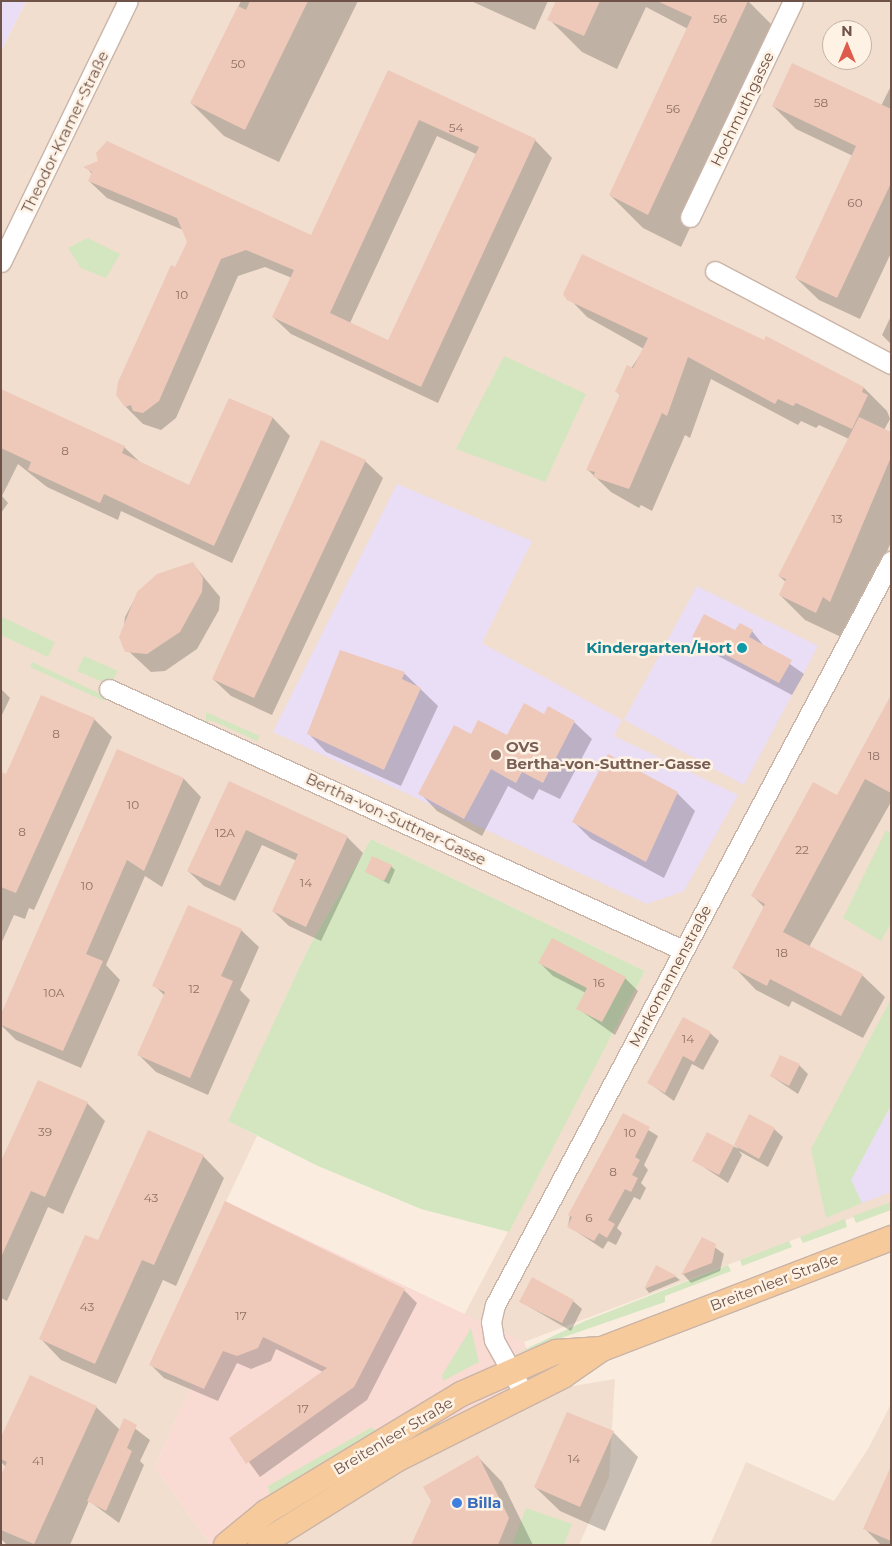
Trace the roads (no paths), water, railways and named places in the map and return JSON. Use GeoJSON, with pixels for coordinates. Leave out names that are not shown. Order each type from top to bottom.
{"type":"FeatureCollection","features":[{"type":"Feature","properties":{"kind":"main road","name":"Breitenleer Straße"},"geometry":{"type":"LineString","coordinates":[[260,1545],[396,1460],[563,1376],[602,1349],[891,1238]]}},
{"type":"Feature","properties":{"kind":"main road","name":"Breitenleer Straße"},"geometry":{"type":"LineString","coordinates":[[226,1545],[266,1512],[408,1423],[508,1372],[556,1352],[602,1349]]}},
{"type":"Feature","properties":{"kind":"street","name":"Theodor-Kramer-Straße"},"geometry":{"type":"LineString","coordinates":[[1,262],[128,1]]}},
{"type":"Feature","properties":{"kind":"street","name":"Hochmuthgasse"},"geometry":{"type":"LineString","coordinates":[[690,218],[794,1]]}},
{"type":"Feature","properties":{"kind":"street"},"geometry":{"type":"LineString","coordinates":[[715,271],[891,364]]}},
{"type":"Feature","properties":{"kind":"street","name":"Markomannenstraße"},"geometry":{"type":"LineString","coordinates":[[524,1394],[508,1372],[492,1330],[495,1305],[891,561]]}},
{"type":"Feature","properties":{"kind":"street","name":"Bertha-von-Suttner-Gasse"},"geometry":{"type":"LineString","coordinates":[[109,689],[683,950]]}},
{"type":"Feature","properties":{"kind":"place","name":"Kindergarten/Hort"},"geometry":{"type":"Point","coordinates":[742,648]}},
{"type":"Feature","properties":{"kind":"place","name":"OVS Bertha-von-Suttner-Gasse"},"geometry":{"type":"Point","coordinates":[496,755]}},
{"type":"Feature","properties":{"kind":"place","name":"Billa"},"geometry":{"type":"Point","coordinates":[457,1503]}}]}
